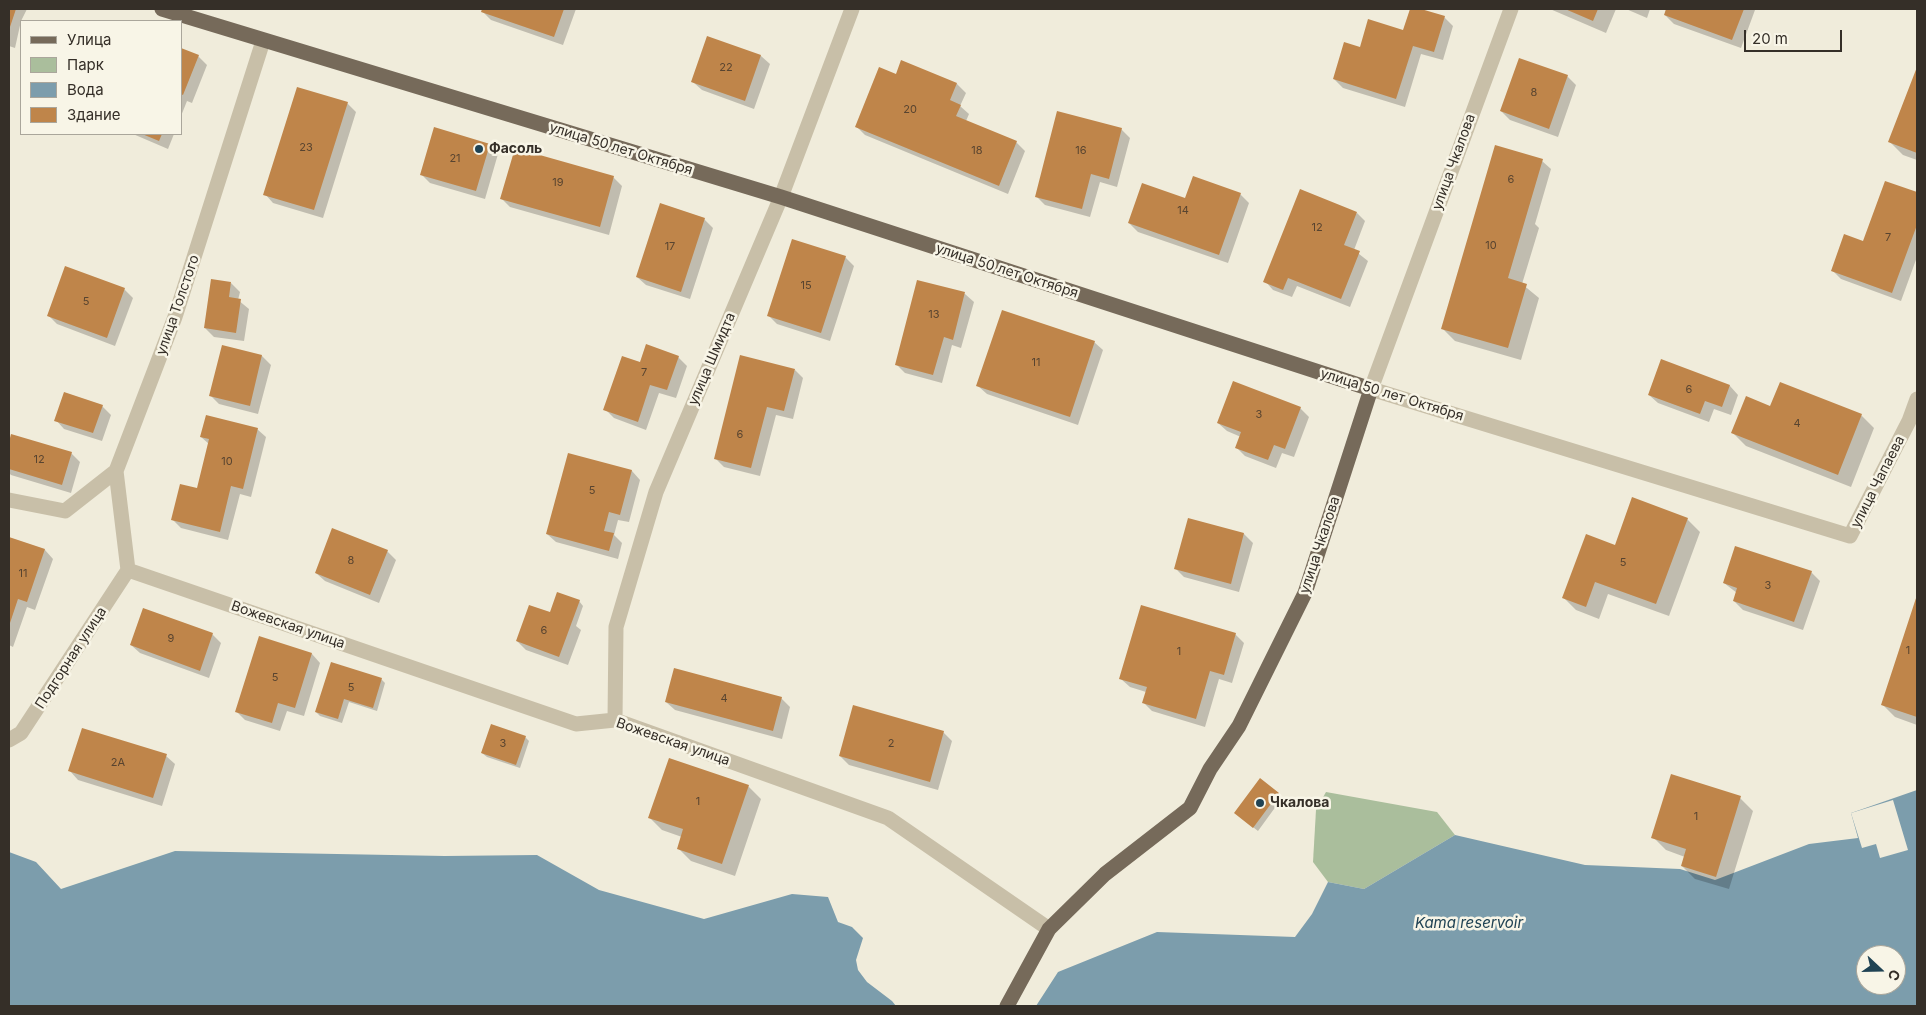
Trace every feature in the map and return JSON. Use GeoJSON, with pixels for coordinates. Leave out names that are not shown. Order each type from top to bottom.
{"type":"FeatureCollection","features":[{"type":"Feature","properties":{"kind":"main road","name":"улица 50 лет Октября"},"geometry":{"type":"LineString","coordinates":[[162,9],[781,198],[1371,389]]}},
{"type":"Feature","properties":{"kind":"main road","name":"улица Чкалова"},"geometry":{"type":"LineString","coordinates":[[1008,1006],[1049,928],[1105,874],[1190,808],[1210,769],[1239,726],[1305,593],[1371,389]]}},
{"type":"Feature","properties":{"kind":"street","name":"улица Шмидта"},"geometry":{"type":"LineString","coordinates":[[615,720],[616,627],[656,492],[781,198],[852,9]]}},
{"type":"Feature","properties":{"kind":"street","name":"улица Чкалова"},"geometry":{"type":"LineString","coordinates":[[1371,389],[1511,9]]}},
{"type":"Feature","properties":{"kind":"street","name":"улица Толстого"},"geometry":{"type":"LineString","coordinates":[[128,570],[116,471],[175,317],[263,41]]}},
{"type":"Feature","properties":{"kind":"street","name":"улица 50 лет Октября"},"geometry":{"type":"LineString","coordinates":[[1371,389],[1850,536]]}},
{"type":"Feature","properties":{"kind":"street","name":"улица Чапаева"},"geometry":{"type":"LineString","coordinates":[[1850,536],[1910,421],[1917,399]]}},
{"type":"Feature","properties":{"kind":"street"},"geometry":{"type":"LineString","coordinates":[[9,500],[65,511],[116,471]]}},
{"type":"Feature","properties":{"kind":"street","name":"Вожевская улица"},"geometry":{"type":"LineString","coordinates":[[128,570],[576,724],[615,720],[888,818],[1049,928]]}},
{"type":"Feature","properties":{"kind":"street","name":"Подгорная улица"},"geometry":{"type":"LineString","coordinates":[[9,740],[21,734],[128,570]]}},
{"type":"Feature","properties":{"kind":"green space"},"geometry":{"type":"Polygon","coordinates":[[[1326,792],[1437,812],[1455,835],[1364,889],[1328,882],[1313,862],[1316,810],[1326,792]]]}},
{"type":"Feature","properties":{"kind":"water","name":"Kama reservoir"},"geometry":{"type":"Polygon","coordinates":[[[1917,790],[1917,1006],[1036,1006],[1058,972],[1157,932],[1295,937],[1312,914],[1328,882],[1364,889],[1455,835],[1585,865],[1680,869],[1715,880],[1809,844],[1858,838],[1851,813],[1917,790]]]}},
{"type":"Feature","properties":{"kind":"water"},"geometry":{"type":"Polygon","coordinates":[[[175,851],[445,856],[537,855],[599,890],[704,919],[792,894],[828,897],[838,922],[852,927],[863,938],[856,960],[858,970],[867,982],[896,1006],[9,1006],[9,852],[36,862],[61,889],[175,851]]]}},
{"type":"Feature","properties":{"kind":"pier"},"geometry":{"type":"Polygon","coordinates":[[[1893,800],[1908,850],[1880,858],[1876,844],[1862,848],[1851,813],[1893,800]]]}},
{"type":"Feature","properties":{"kind":"building"},"geometry":{"type":"Polygon","coordinates":[[[9,9],[16,9],[9,30],[9,9]]]}},
{"type":"Feature","properties":{"kind":"building"},"geometry":{"type":"Polygon","coordinates":[[[482,9],[564,9],[554,37],[481,12],[482,9]]]}},
{"type":"Feature","properties":{"kind":"building"},"geometry":{"type":"Polygon","coordinates":[[[1410,9],[1421,9],[1445,16],[1434,52],[1413,46],[1396,99],[1333,79],[1344,42],[1360,47],[1368,19],[1403,30],[1410,9]]]}},
{"type":"Feature","properties":{"kind":"building"},"geometry":{"type":"Polygon","coordinates":[[[1565,9],[1598,9],[1593,21],[1565,9]]]}},
{"type":"Feature","properties":{"kind":"building"},"geometry":{"type":"Polygon","coordinates":[[[1666,9],[1744,9],[1732,40],[1664,15],[1666,9]]]}},
{"type":"Feature","properties":{"kind":"building"},"geometry":{"type":"Polygon","coordinates":[[[707,36],[761,55],[745,101],[691,82],[707,36]]]}},
{"type":"Feature","properties":{"kind":"building"},"geometry":{"type":"Polygon","coordinates":[[[182,48],[199,55],[182,94],[182,48]]]}},
{"type":"Feature","properties":{"kind":"building"},"geometry":{"type":"Polygon","coordinates":[[[1519,58],[1568,75],[1549,129],[1500,111],[1519,58]]]}},
{"type":"Feature","properties":{"kind":"building"},"geometry":{"type":"Polygon","coordinates":[[[901,60],[957,83],[950,100],[961,105],[956,116],[1017,141],[999,186],[855,127],[879,67],[896,74],[901,60]]]}},
{"type":"Feature","properties":{"kind":"building"},"geometry":{"type":"Polygon","coordinates":[[[1917,67],[1917,153],[1888,142],[1917,67]]]}},
{"type":"Feature","properties":{"kind":"building"},"geometry":{"type":"Polygon","coordinates":[[[297,87],[348,102],[314,210],[263,195],[297,87]]]}},
{"type":"Feature","properties":{"kind":"building"},"geometry":{"type":"Polygon","coordinates":[[[1057,111],[1122,128],[1109,179],[1091,174],[1082,209],[1035,197],[1057,111]]]}},
{"type":"Feature","properties":{"kind":"building"},"geometry":{"type":"Polygon","coordinates":[[[434,127],[490,144],[476,191],[420,175],[434,127]]]}},
{"type":"Feature","properties":{"kind":"building"},"geometry":{"type":"Polygon","coordinates":[[[144,135],[162,135],[159,141],[144,135]]]}},
{"type":"Feature","properties":{"kind":"building"},"geometry":{"type":"Polygon","coordinates":[[[1495,145],[1543,159],[1508,278],[1527,284],[1508,348],[1441,329],[1495,145]]]}},
{"type":"Feature","properties":{"kind":"building"},"geometry":{"type":"Polygon","coordinates":[[[515,148],[614,176],[600,227],[500,199],[515,148]]]}},
{"type":"Feature","properties":{"kind":"building"},"geometry":{"type":"Polygon","coordinates":[[[1193,176],[1241,193],[1219,255],[1128,223],[1142,183],[1185,198],[1193,176]]]}},
{"type":"Feature","properties":{"kind":"building"},"geometry":{"type":"Polygon","coordinates":[[[1885,181],[1917,192],[1917,225],[1892,293],[1831,271],[1844,234],[1863,241],[1885,181]]]}},
{"type":"Feature","properties":{"kind":"building"},"geometry":{"type":"Polygon","coordinates":[[[1300,189],[1357,212],[1344,245],[1360,251],[1341,299],[1288,278],[1283,290],[1263,282],[1300,189]]]}},
{"type":"Feature","properties":{"kind":"building"},"geometry":{"type":"Polygon","coordinates":[[[660,203],[705,218],[681,292],[636,277],[660,203]]]}},
{"type":"Feature","properties":{"kind":"building"},"geometry":{"type":"Polygon","coordinates":[[[792,239],[846,256],[821,333],[767,316],[792,239]]]}},
{"type":"Feature","properties":{"kind":"building"},"geometry":{"type":"Polygon","coordinates":[[[65,266],[125,288],[107,338],[47,316],[65,266]]]}},
{"type":"Feature","properties":{"kind":"building"},"geometry":{"type":"Polygon","coordinates":[[[211,279],[231,282],[229,297],[241,299],[236,333],[204,328],[211,279]]]}},
{"type":"Feature","properties":{"kind":"building"},"geometry":{"type":"Polygon","coordinates":[[[917,280],[965,292],[953,340],[944,337],[933,375],[895,365],[917,280]]]}},
{"type":"Feature","properties":{"kind":"building"},"geometry":{"type":"Polygon","coordinates":[[[1002,310],[1095,341],[1070,417],[976,386],[1002,310]]]}},
{"type":"Feature","properties":{"kind":"building"},"geometry":{"type":"Polygon","coordinates":[[[646,344],[679,356],[667,390],[650,385],[638,422],[603,410],[622,356],[640,362],[646,344]]]}},
{"type":"Feature","properties":{"kind":"building"},"geometry":{"type":"Polygon","coordinates":[[[222,345],[262,355],[250,406],[209,396],[222,345]]]}},
{"type":"Feature","properties":{"kind":"building"},"geometry":{"type":"Polygon","coordinates":[[[740,355],[795,369],[784,411],[767,407],[751,468],[714,459],[740,355]]]}},
{"type":"Feature","properties":{"kind":"building"},"geometry":{"type":"Polygon","coordinates":[[[1661,359],[1730,385],[1722,407],[1705,401],[1700,414],[1648,395],[1661,359]]]}},
{"type":"Feature","properties":{"kind":"building"},"geometry":{"type":"Polygon","coordinates":[[[1233,381],[1301,407],[1285,449],[1274,445],[1268,460],[1235,448],[1241,432],[1217,423],[1233,381]]]}},
{"type":"Feature","properties":{"kind":"building"},"geometry":{"type":"Polygon","coordinates":[[[1780,382],[1862,414],[1838,475],[1731,433],[1746,396],[1770,406],[1780,382]]]}},
{"type":"Feature","properties":{"kind":"building"},"geometry":{"type":"Polygon","coordinates":[[[64,392],[103,405],[93,433],[54,421],[64,392]]]}},
{"type":"Feature","properties":{"kind":"building"},"geometry":{"type":"Polygon","coordinates":[[[206,415],[258,428],[243,489],[231,486],[220,532],[171,520],[180,484],[197,488],[209,439],[200,437],[206,415]]]}},
{"type":"Feature","properties":{"kind":"building"},"geometry":{"type":"Polygon","coordinates":[[[11,434],[72,452],[62,485],[9,469],[9,442],[11,434]]]}},
{"type":"Feature","properties":{"kind":"building"},"geometry":{"type":"Polygon","coordinates":[[[568,453],[632,470],[620,515],[609,512],[604,531],[614,533],[609,551],[546,534],[568,453]]]}},
{"type":"Feature","properties":{"kind":"building"},"geometry":{"type":"Polygon","coordinates":[[[1632,497],[1688,518],[1656,604],[1595,582],[1586,607],[1562,598],[1586,534],[1615,545],[1632,497]]]}},
{"type":"Feature","properties":{"kind":"building"},"geometry":{"type":"Polygon","coordinates":[[[1188,518],[1244,533],[1231,584],[1174,569],[1188,518]]]}},
{"type":"Feature","properties":{"kind":"building"},"geometry":{"type":"Polygon","coordinates":[[[332,528],[388,550],[370,595],[315,573],[332,528]]]}},
{"type":"Feature","properties":{"kind":"building"},"geometry":{"type":"Polygon","coordinates":[[[9,537],[45,549],[27,602],[18,599],[9,626],[9,537]]]}},
{"type":"Feature","properties":{"kind":"building"},"geometry":{"type":"Polygon","coordinates":[[[1735,546],[1812,571],[1794,622],[1733,601],[1737,588],[1723,583],[1735,546]]]}},
{"type":"Feature","properties":{"kind":"building"},"geometry":{"type":"Polygon","coordinates":[[[557,592],[580,600],[559,657],[516,641],[529,605],[550,612],[557,592]]]}},
{"type":"Feature","properties":{"kind":"building"},"geometry":{"type":"Polygon","coordinates":[[[1917,595],[1917,717],[1881,705],[1917,595]]]}},
{"type":"Feature","properties":{"kind":"building"},"geometry":{"type":"Polygon","coordinates":[[[1141,605],[1236,633],[1224,675],[1210,671],[1196,719],[1142,703],[1147,687],[1119,679],[1141,605]]]}},
{"type":"Feature","properties":{"kind":"building"},"geometry":{"type":"Polygon","coordinates":[[[143,608],[213,633],[200,671],[130,645],[143,608]]]}},
{"type":"Feature","properties":{"kind":"building"},"geometry":{"type":"Polygon","coordinates":[[[259,636],[312,653],[295,708],[278,703],[272,723],[235,712],[259,636]]]}},
{"type":"Feature","properties":{"kind":"building"},"geometry":{"type":"Polygon","coordinates":[[[331,662],[382,678],[373,708],[344,699],[338,719],[315,712],[331,662]]]}},
{"type":"Feature","properties":{"kind":"building"},"geometry":{"type":"Polygon","coordinates":[[[674,668],[782,697],[773,731],[665,702],[674,668]]]}},
{"type":"Feature","properties":{"kind":"building"},"geometry":{"type":"Polygon","coordinates":[[[853,705],[944,731],[930,782],[839,756],[853,705]]]}},
{"type":"Feature","properties":{"kind":"building"},"geometry":{"type":"Polygon","coordinates":[[[491,724],[526,736],[516,765],[481,753],[491,724]]]}},
{"type":"Feature","properties":{"kind":"building"},"geometry":{"type":"Polygon","coordinates":[[[82,728],[167,754],[153,798],[68,771],[82,728]]]}},
{"type":"Feature","properties":{"kind":"building"},"geometry":{"type":"Polygon","coordinates":[[[669,758],[749,785],[722,864],[677,849],[683,829],[648,818],[669,758]]]}},
{"type":"Feature","properties":{"kind":"building"},"geometry":{"type":"Polygon","coordinates":[[[1671,774],[1741,796],[1716,877],[1681,866],[1686,849],[1651,838],[1671,774]]]}},
{"type":"Feature","properties":{"kind":"building"},"geometry":{"type":"Polygon","coordinates":[[[1260,778],[1279,793],[1253,828],[1234,813],[1260,778]]]}},
{"type":"Feature","properties":{"kind":"place","name":"Фасоль"},"geometry":{"type":"Point","coordinates":[479,149]}},
{"type":"Feature","properties":{"kind":"place","name":"Чкалова"},"geometry":{"type":"Point","coordinates":[1260,803]}}]}
